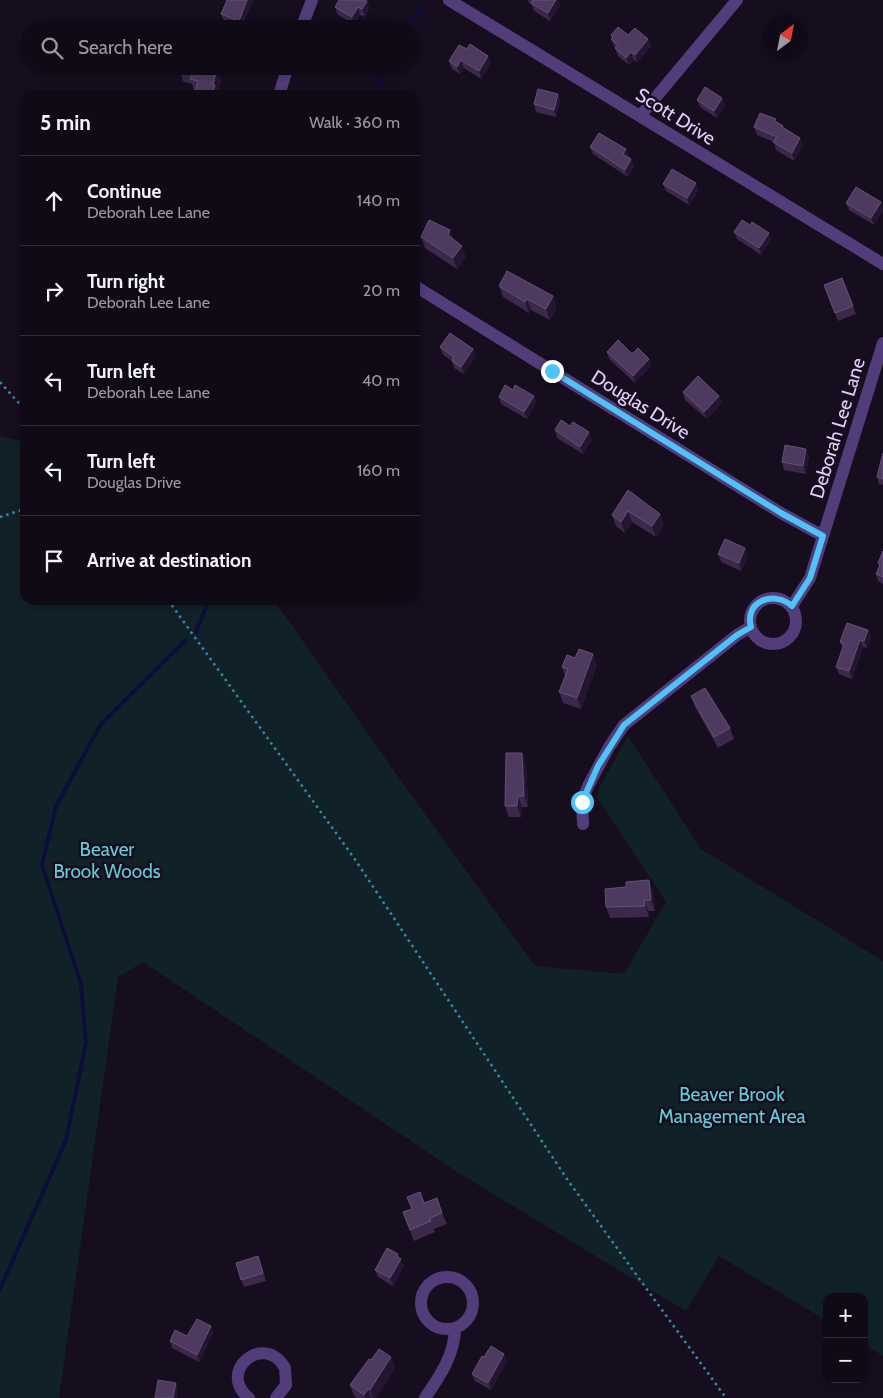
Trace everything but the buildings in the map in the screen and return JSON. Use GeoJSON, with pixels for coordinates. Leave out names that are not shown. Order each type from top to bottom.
{"type":"FeatureCollection","features":[{"type":"Feature","properties":{"kind":"street"},"geometry":{"type":"LineString","coordinates":[[304,20],[312,0]]}},
{"type":"Feature","properties":{"kind":"street","name":"Scott Drive"},"geometry":{"type":"LineString","coordinates":[[449,0],[641,115],[741,179],[883,264]]}},
{"type":"Feature","properties":{"kind":"street"},"geometry":{"type":"LineString","coordinates":[[641,115],[738,0]]}},
{"type":"Feature","properties":{"kind":"street"},"geometry":{"type":"LineString","coordinates":[[281,90],[285,75]]}},
{"type":"Feature","properties":{"kind":"street","name":"Douglas Drive"},"geometry":{"type":"LineString","coordinates":[[420,289],[781,513],[823,536]]}},
{"type":"Feature","properties":{"kind":"street","name":"Deborah Lee Lane"},"geometry":{"type":"LineString","coordinates":[[792,606],[810,578],[883,343]]}},
{"type":"Feature","properties":{"kind":"street"},"geometry":{"type":"LineString","coordinates":[[779,598],[792,606],[796,613],[796,627],[786,641],[778,644],[763,642],[756,637],[751,627],[750,616],[753,609],[764,599],[779,598]]}},
{"type":"Feature","properties":{"kind":"street"},"geometry":{"type":"LineString","coordinates":[[583,824],[582,802],[588,786],[609,747],[624,725],[737,635],[751,627]]}},
{"type":"Feature","properties":{"kind":"street"},"geometry":{"type":"LineString","coordinates":[[440,1277],[451,1277],[462,1281],[470,1290],[474,1301],[472,1312],[465,1322],[455,1328],[444,1328],[433,1324],[425,1316],[421,1304],[423,1293],[430,1283],[440,1277]]}},
{"type":"Feature","properties":{"kind":"street"},"geometry":{"type":"LineString","coordinates":[[425,1398],[446,1363],[455,1343],[455,1328]]}},
{"type":"Feature","properties":{"kind":"street"},"geometry":{"type":"LineString","coordinates":[[249,1398],[240,1386],[238,1374],[244,1361],[261,1353],[274,1356],[285,1368],[286,1385],[279,1397]]}},
{"type":"Feature","properties":{"kind":"path"},"geometry":{"type":"LineString","coordinates":[[0,382],[20,404]]}},
{"type":"Feature","properties":{"kind":"path"},"geometry":{"type":"LineString","coordinates":[[0,517],[20,511]]}},
{"type":"Feature","properties":{"kind":"path"},"geometry":{"type":"LineString","coordinates":[[172,605],[354,858],[569,1182],[726,1398]]}},
{"type":"Feature","properties":{"kind":"green space","name":"Beaver Brook Management Area"},"geometry":{"type":"Polygon","coordinates":[[[0,436],[20,441],[20,605],[278,605],[399,778],[535,966],[624,974],[666,902],[597,797],[600,786],[628,736],[701,849],[883,961],[883,1356],[868,1347],[868,1293],[823,1293],[823,1319],[719,1256],[686,1311],[462,1175],[143,962],[118,977],[59,1398],[0,1398],[0,436]]]}},
{"type":"Feature","properties":{"kind":"waterway"},"geometry":{"type":"LineString","coordinates":[[414,20],[423,5]]}},
{"type":"Feature","properties":{"kind":"waterway"},"geometry":{"type":"LineString","coordinates":[[379,90],[381,75]]}},
{"type":"Feature","properties":{"kind":"waterway"},"geometry":{"type":"LineString","coordinates":[[196,632],[207,605]]}},
{"type":"Feature","properties":{"kind":"waterway"},"geometry":{"type":"LineString","coordinates":[[0,1289],[66,1140],[86,1043],[81,984],[42,865],[56,806],[101,724],[186,640]]}},
{"type":"Feature","properties":{"kind":"route"},"geometry":{"type":"LineString","coordinates":[[552,371],[781,513],[823,536],[810,578],[792,606],[786,601],[772,597],[758,603],[750,616],[751,627],[737,635],[624,725],[609,747],[588,786],[582,802]]}},
{"type":"Feature","properties":{"kind":"park label","name":"Beaver Brook Woods"},"geometry":{"type":"Point","coordinates":[107,860]}}]}
